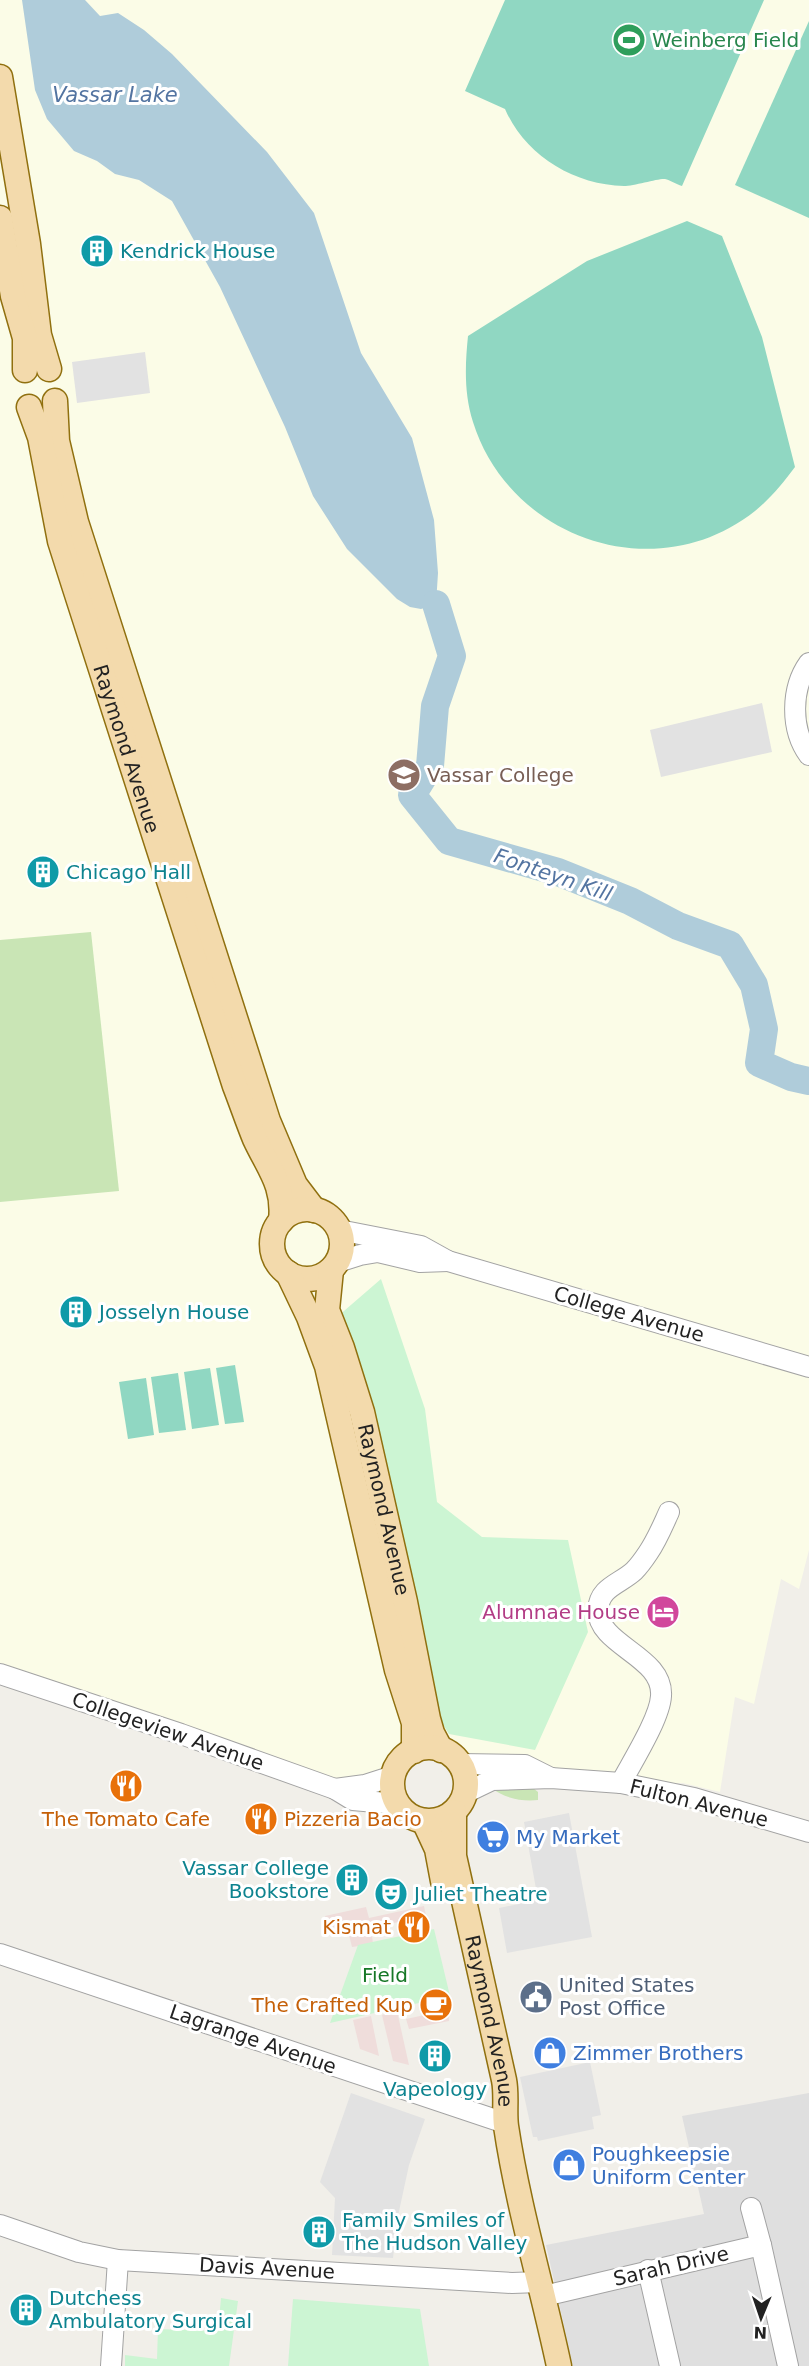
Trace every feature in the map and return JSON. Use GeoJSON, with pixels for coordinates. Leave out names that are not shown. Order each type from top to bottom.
{"type":"FeatureCollection","features":[{"type":"Feature","properties":{"kind":"main road","name":"Raymond Avenue"},"geometry":{"type":"LineString","coordinates":[[0,77],[28,244],[39,335],[49,369],[54,374],[59,387],[55,401],[57,441],[76,522],[268,1121],[296,1185],[314,1210]]}},
{"type":"Feature","properties":{"kind":"main road","name":"Raymond Avenue"},"geometry":{"type":"LineString","coordinates":[[0,218],[13,296],[25,338],[24,370],[16,389],[20,400],[29,408],[40,437],[60,541],[235,1086],[255,1138],[280,1189],[281,1221]]}},
{"type":"Feature","properties":{"kind":"main road"},"geometry":{"type":"LineString","coordinates":[[24,370],[37,366],[49,369]]}},
{"type":"Feature","properties":{"kind":"main road"},"geometry":{"type":"LineString","coordinates":[[29,408],[46,408],[55,401]]}},
{"type":"Feature","properties":{"kind":"main road"},"geometry":{"type":"LineString","coordinates":[[302,1210],[314,1210],[329,1217],[339,1230],[342,1252],[334,1266],[321,1276],[310,1279],[298,1278],[288,1273],[275,1258],[273,1239],[281,1221],[290,1214],[302,1210]]}},
{"type":"Feature","properties":{"kind":"main road","name":"Raymond Avenue"},"geometry":{"type":"LineString","coordinates":[[334,1266],[327,1310],[342,1348],[362,1412],[405,1602],[428,1719],[451,1757]]}},
{"type":"Feature","properties":{"kind":"main road","name":"Raymond Avenue"},"geometry":{"type":"LineString","coordinates":[[288,1273],[309,1317],[327,1366],[397,1670],[414,1723],[414,1751]]}},
{"type":"Feature","properties":{"kind":"main road"},"geometry":{"type":"LineString","coordinates":[[428,1748],[451,1757],[465,1778],[459,1802],[445,1818],[424,1821],[404,1812],[397,1804],[393,1790],[393,1776],[400,1761],[414,1751],[428,1748]]}},
{"type":"Feature","properties":{"kind":"main road","name":"Raymond Avenue"},"geometry":{"type":"LineString","coordinates":[[459,1802],[454,1856],[504,2077],[507,2096],[505,2123]]}},
{"type":"Feature","properties":{"kind":"main road","name":"Raymond Avenue"},"geometry":{"type":"LineString","coordinates":[[424,1821],[437,1849],[492,2098],[505,2123],[559,2366]]}},
{"type":"Feature","properties":{"kind":"street"},"geometry":{"type":"LineString","coordinates":[[809,663],[798,689],[795,710],[795,724],[809,755]]}},
{"type":"Feature","properties":{"kind":"street","name":"College Avenue"},"geometry":{"type":"LineString","coordinates":[[339,1230],[421,1246],[448,1261],[809,1367]]}},
{"type":"Feature","properties":{"kind":"street","name":"College Avenue"},"geometry":{"type":"LineString","coordinates":[[334,1266],[360,1255],[378,1252],[420,1262],[448,1261]]}},
{"type":"Feature","properties":{"kind":"street"},"geometry":{"type":"LineString","coordinates":[[621,1784],[657,1712],[661,1688],[653,1670],[605,1628],[598,1611],[605,1591],[633,1571],[649,1552],[669,1512]]}},
{"type":"Feature","properties":{"kind":"street","name":"Collegeview Avenue"},"geometry":{"type":"LineString","coordinates":[[0,1674],[181,1734],[335,1789],[353,1800],[397,1804]]}},
{"type":"Feature","properties":{"kind":"street","name":"Fulton Avenue"},"geometry":{"type":"LineString","coordinates":[[451,1757],[525,1765],[551,1778]]}},
{"type":"Feature","properties":{"kind":"street","name":"Collegeview Avenue"},"geometry":{"type":"LineString","coordinates":[[335,1789],[365,1785],[393,1776]]}},
{"type":"Feature","properties":{"kind":"street","name":"Fulton Avenue"},"geometry":{"type":"LineString","coordinates":[[459,1802],[492,1780],[551,1778],[621,1784],[694,1798],[809,1832]]}},
{"type":"Feature","properties":{"kind":"street","name":"Lagrange Avenue"},"geometry":{"type":"LineString","coordinates":[[0,1954],[505,2123]]}},
{"type":"Feature","properties":{"kind":"street"},"geometry":{"type":"LineString","coordinates":[[751,2208],[788,2366]]}},
{"type":"Feature","properties":{"kind":"street","name":"Davis Avenue"},"geometry":{"type":"LineString","coordinates":[[0,2225],[79,2252],[118,2260],[489,2281],[542,2289]]}},
{"type":"Feature","properties":{"kind":"street","name":"Sarah Drive"},"geometry":{"type":"LineString","coordinates":[[542,2289],[648,2270],[761,2245]]}},
{"type":"Feature","properties":{"kind":"street"},"geometry":{"type":"LineString","coordinates":[[111,2366],[118,2260]]}},
{"type":"Feature","properties":{"kind":"street"},"geometry":{"type":"LineString","coordinates":[[648,2270],[670,2366]]}},
{"type":"Feature","properties":{"kind":"shaded area","name":"Vassar College"},"geometry":{"type":"Polygon","coordinates":[[[0,0],[809,0],[809,1550],[799,1589],[781,1579],[754,1704],[735,1697],[720,1792],[683,1783],[630,1784],[476,1761],[434,1747],[420,1746],[402,1758],[389,1771],[339,1785],[0,1673],[0,0]]]}},
{"type":"Feature","properties":{"kind":"shaded area"},"geometry":{"type":"Polygon","coordinates":[[[145,352],[150,393],[77,403],[72,362],[145,352]]]}},
{"type":"Feature","properties":{"kind":"shaded area"},"geometry":{"type":"Polygon","coordinates":[[[762,703],[772,752],[661,777],[650,730],[762,703]]]}},
{"type":"Feature","properties":{"kind":"shaded area"},"geometry":{"type":"Polygon","coordinates":[[[569,1813],[592,1937],[507,1953],[499,1908],[538,1900],[524,1822],[569,1813]]]}},
{"type":"Feature","properties":{"kind":"shaded area"},"geometry":{"type":"Polygon","coordinates":[[[424,1906],[426,1916],[371,1928],[373,1944],[352,1947],[348,1931],[341,1931],[327,1925],[325,1916],[366,1907],[369,1918],[424,1906]]]}},
{"type":"Feature","properties":{"kind":"shaded area"},"geometry":{"type":"Polygon","coordinates":[[[448,2010],[449,2021],[409,2029],[406,2019],[448,2010]]]}},
{"type":"Feature","properties":{"kind":"shaded area"},"geometry":{"type":"Polygon","coordinates":[[[397,2011],[409,2065],[393,2061],[382,2015],[397,2011]]]}},
{"type":"Feature","properties":{"kind":"shaded area"},"geometry":{"type":"Polygon","coordinates":[[[371,2016],[379,2056],[360,2049],[353,2020],[371,2016]]]}},
{"type":"Feature","properties":{"kind":"shaded area"},"geometry":{"type":"Polygon","coordinates":[[[590,2062],[601,2115],[592,2117],[594,2129],[538,2141],[537,2137],[533,2137],[520,2077],[590,2062]]]}},
{"type":"Feature","properties":{"kind":"shaded area"},"geometry":{"type":"Polygon","coordinates":[[[351,2093],[425,2119],[409,2165],[398,2216],[393,2258],[332,2255],[335,2198],[320,2182],[351,2093]]]}},
{"type":"Feature","properties":{"kind":"shaded area"},"geometry":{"type":"Polygon","coordinates":[[[809,2093],[809,2366],[573,2366],[546,2245],[704,2214],[682,2116],[809,2093]]]}},
{"type":"Feature","properties":{"kind":"green space"},"geometry":{"type":"Polygon","coordinates":[[[505,0],[764,0],[682,186],[665,179],[624,186],[587,180],[553,164],[525,140],[505,109],[465,91],[505,0]]]}},
{"type":"Feature","properties":{"kind":"green space"},"geometry":{"type":"Polygon","coordinates":[[[809,21],[809,218],[735,185],[809,21]]]}},
{"type":"Feature","properties":{"kind":"green space"},"geometry":{"type":"Polygon","coordinates":[[[687,221],[722,236],[762,337],[795,467],[761,506],[716,534],[675,547],[632,548],[591,540],[553,523],[519,497],[492,463],[473,422],[468,401],[466,369],[468,336],[587,261],[687,221]]]}},
{"type":"Feature","properties":{"kind":"green space"},"geometry":{"type":"Polygon","coordinates":[[[91,932],[119,1191],[0,1202],[0,940],[91,932]]]}},
{"type":"Feature","properties":{"kind":"green space"},"geometry":{"type":"Polygon","coordinates":[[[381,1279],[425,1409],[437,1502],[482,1537],[568,1540],[588,1632],[535,1750],[449,1734],[426,1698],[337,1317],[381,1279]]]}},
{"type":"Feature","properties":{"kind":"green space"},"geometry":{"type":"Polygon","coordinates":[[[235,1365],[244,1422],[225,1424],[216,1368],[235,1365]]]}},
{"type":"Feature","properties":{"kind":"green space"},"geometry":{"type":"Polygon","coordinates":[[[210,1368],[219,1425],[192,1429],[184,1372],[210,1368]]]}},
{"type":"Feature","properties":{"kind":"green space"},"geometry":{"type":"Polygon","coordinates":[[[178,1373],[186,1430],[159,1433],[151,1377],[178,1373]]]}},
{"type":"Feature","properties":{"kind":"green space"},"geometry":{"type":"Polygon","coordinates":[[[146,1378],[154,1435],[128,1439],[119,1382],[146,1378]]]}},
{"type":"Feature","properties":{"kind":"green space"},"geometry":{"type":"Polygon","coordinates":[[[492,1788],[533,1788],[538,1792],[538,1800],[514,1798],[492,1788]]]}},
{"type":"Feature","properties":{"kind":"green space","name":"Field"},"geometry":{"type":"Polygon","coordinates":[[[434,1929],[450,1996],[330,2023],[358,1945],[434,1929]]]}},
{"type":"Feature","properties":{"kind":"green space"},"geometry":{"type":"Polygon","coordinates":[[[221,2298],[238,2301],[229,2366],[125,2366],[125,2355],[157,2359],[158,2329],[218,2331],[221,2298]]]}},
{"type":"Feature","properties":{"kind":"green space"},"geometry":{"type":"Polygon","coordinates":[[[293,2299],[420,2309],[429,2366],[288,2366],[293,2299]]]}},
{"type":"Feature","properties":{"kind":"water","name":"Vassar Lake"},"geometry":{"type":"Polygon","coordinates":[[[22,0],[85,0],[100,16],[118,13],[144,30],[172,54],[267,152],[314,213],[361,353],[412,438],[434,520],[438,573],[436,604],[421,609],[410,607],[397,599],[347,549],[313,496],[285,427],[220,287],[172,201],[139,180],[115,174],[97,161],[74,151],[47,119],[35,90],[22,0]]]}},
{"type":"Feature","properties":{"kind":"waterway","name":"Fonteyn Kill"},"geometry":{"type":"LineString","coordinates":[[436,604],[452,656],[435,706],[430,766],[412,795],[449,841],[558,872],[630,901],[678,926],[730,945],[754,985],[764,1029],[759,1063],[791,1077],[809,1081]]}},
{"type":"Feature","properties":{"kind":"place","name":"Weinberg Field"},"geometry":{"type":"Point","coordinates":[629,40]}},
{"type":"Feature","properties":{"kind":"place","name":"Kendrick House"},"geometry":{"type":"Point","coordinates":[97,251]}},
{"type":"Feature","properties":{"kind":"place","name":"Vassar College"},"geometry":{"type":"Point","coordinates":[404,775]}},
{"type":"Feature","properties":{"kind":"place","name":"Chicago Hall"},"geometry":{"type":"Point","coordinates":[43,872]}},
{"type":"Feature","properties":{"kind":"place","name":"Josselyn House"},"geometry":{"type":"Point","coordinates":[76,1312]}},
{"type":"Feature","properties":{"kind":"place","name":"Alumnae House"},"geometry":{"type":"Point","coordinates":[663,1612]}},
{"type":"Feature","properties":{"kind":"place","name":"The Tomato Cafe"},"geometry":{"type":"Point","coordinates":[126,1786]}},
{"type":"Feature","properties":{"kind":"place","name":"Pizzeria Bacio"},"geometry":{"type":"Point","coordinates":[261,1819]}},
{"type":"Feature","properties":{"kind":"place","name":"My Market"},"geometry":{"type":"Point","coordinates":[493,1837]}},
{"type":"Feature","properties":{"kind":"place","name":"Vassar College Bookstore"},"geometry":{"type":"Point","coordinates":[352,1880]}},
{"type":"Feature","properties":{"kind":"place","name":"Juliet Theatre"},"geometry":{"type":"Point","coordinates":[391,1894]}},
{"type":"Feature","properties":{"kind":"place","name":"Kismat"},"geometry":{"type":"Point","coordinates":[414,1927]}},
{"type":"Feature","properties":{"kind":"place","name":"United States Post Office"},"geometry":{"type":"Point","coordinates":[536,1997]}},
{"type":"Feature","properties":{"kind":"place","name":"The Crafted Kup"},"geometry":{"type":"Point","coordinates":[436,2005]}},
{"type":"Feature","properties":{"kind":"place","name":"Zimmer Brothers"},"geometry":{"type":"Point","coordinates":[550,2053]}},
{"type":"Feature","properties":{"kind":"place","name":"Vapeology"},"geometry":{"type":"Point","coordinates":[435,2056]}},
{"type":"Feature","properties":{"kind":"place","name":"Poughkeepsie Uniform Center"},"geometry":{"type":"Point","coordinates":[569,2165]}},
{"type":"Feature","properties":{"kind":"place","name":"Family Smiles of The Hudson Valley"},"geometry":{"type":"Point","coordinates":[319,2232]}},
{"type":"Feature","properties":{"kind":"place","name":"Dutchess Ambulatory Surgical"},"geometry":{"type":"Point","coordinates":[26,2310]}}]}
